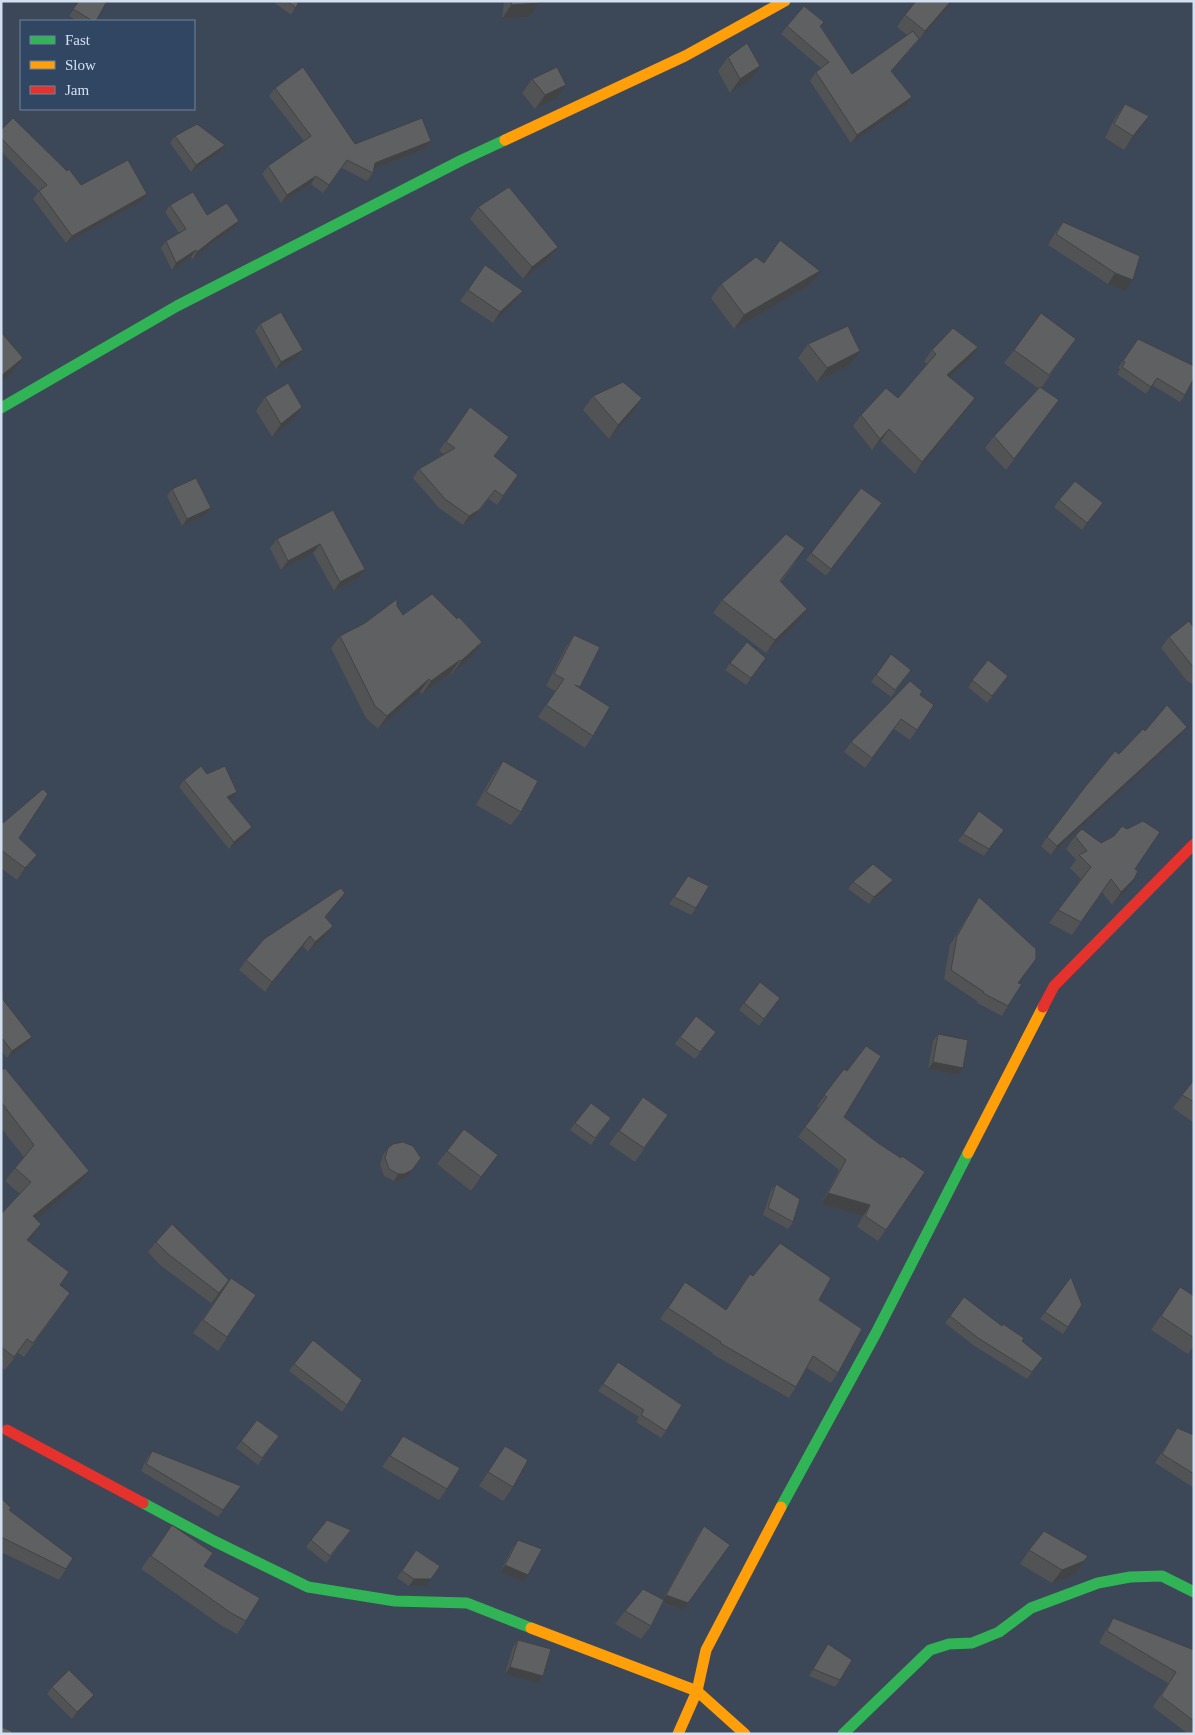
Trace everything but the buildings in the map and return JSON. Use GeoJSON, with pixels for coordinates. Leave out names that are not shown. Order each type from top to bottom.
{"type":"FeatureCollection","features":[{"type":"Feature","properties":{"kind":"street"},"geometry":{"type":"LineString","coordinates":[[1,408],[186,301],[462,160],[685,56],[785,1]]}},
{"type":"Feature","properties":{"kind":"street"},"geometry":{"type":"LineString","coordinates":[[678,1734],[697,1692],[706,1650],[752,1560],[876,1333],[1054,986],[1194,844]]}},
{"type":"Feature","properties":{"kind":"street"},"geometry":{"type":"LineString","coordinates":[[7,1430],[214,1540],[308,1587],[395,1601],[467,1603],[697,1692],[745,1734]]}},
{"type":"Feature","properties":{"kind":"street"},"geometry":{"type":"LineString","coordinates":[[843,1734],[930,1650],[949,1644],[972,1643],[999,1632],[1030,1608],[1098,1583],[1130,1577],[1162,1576],[1194,1592]]}},
{"type":"Feature","properties":{"kind":"traffic: fast"},"geometry":{"type":"LineString","coordinates":[[1,408],[177,306],[462,160],[505,140]]}},
{"type":"Feature","properties":{"kind":"traffic: fast"},"geometry":{"type":"LineString","coordinates":[[781,1507],[876,1333],[968,1153]]}},
{"type":"Feature","properties":{"kind":"traffic: fast"},"geometry":{"type":"LineString","coordinates":[[143,1503],[214,1541],[308,1587],[395,1601],[467,1603],[531,1628]]}},
{"type":"Feature","properties":{"kind":"traffic: fast"},"geometry":{"type":"LineString","coordinates":[[843,1734],[930,1650],[949,1644],[972,1643],[999,1632],[1031,1608],[1098,1583],[1130,1577],[1162,1576],[1194,1592]]}},
{"type":"Feature","properties":{"kind":"traffic: slow"},"geometry":{"type":"LineString","coordinates":[[505,140],[685,56],[785,1]]}},
{"type":"Feature","properties":{"kind":"traffic: slow"},"geometry":{"type":"LineString","coordinates":[[968,1153],[1043,1007]]}},
{"type":"Feature","properties":{"kind":"traffic: slow"},"geometry":{"type":"LineString","coordinates":[[678,1734],[697,1691],[706,1650],[781,1507]]}},
{"type":"Feature","properties":{"kind":"traffic: slow"},"geometry":{"type":"LineString","coordinates":[[531,1628],[697,1691],[745,1734]]}},
{"type":"Feature","properties":{"kind":"traffic: jam"},"geometry":{"type":"LineString","coordinates":[[1043,1007],[1054,986],[1194,844]]}},
{"type":"Feature","properties":{"kind":"traffic: jam"},"geometry":{"type":"LineString","coordinates":[[7,1430],[143,1503]]}}]}
